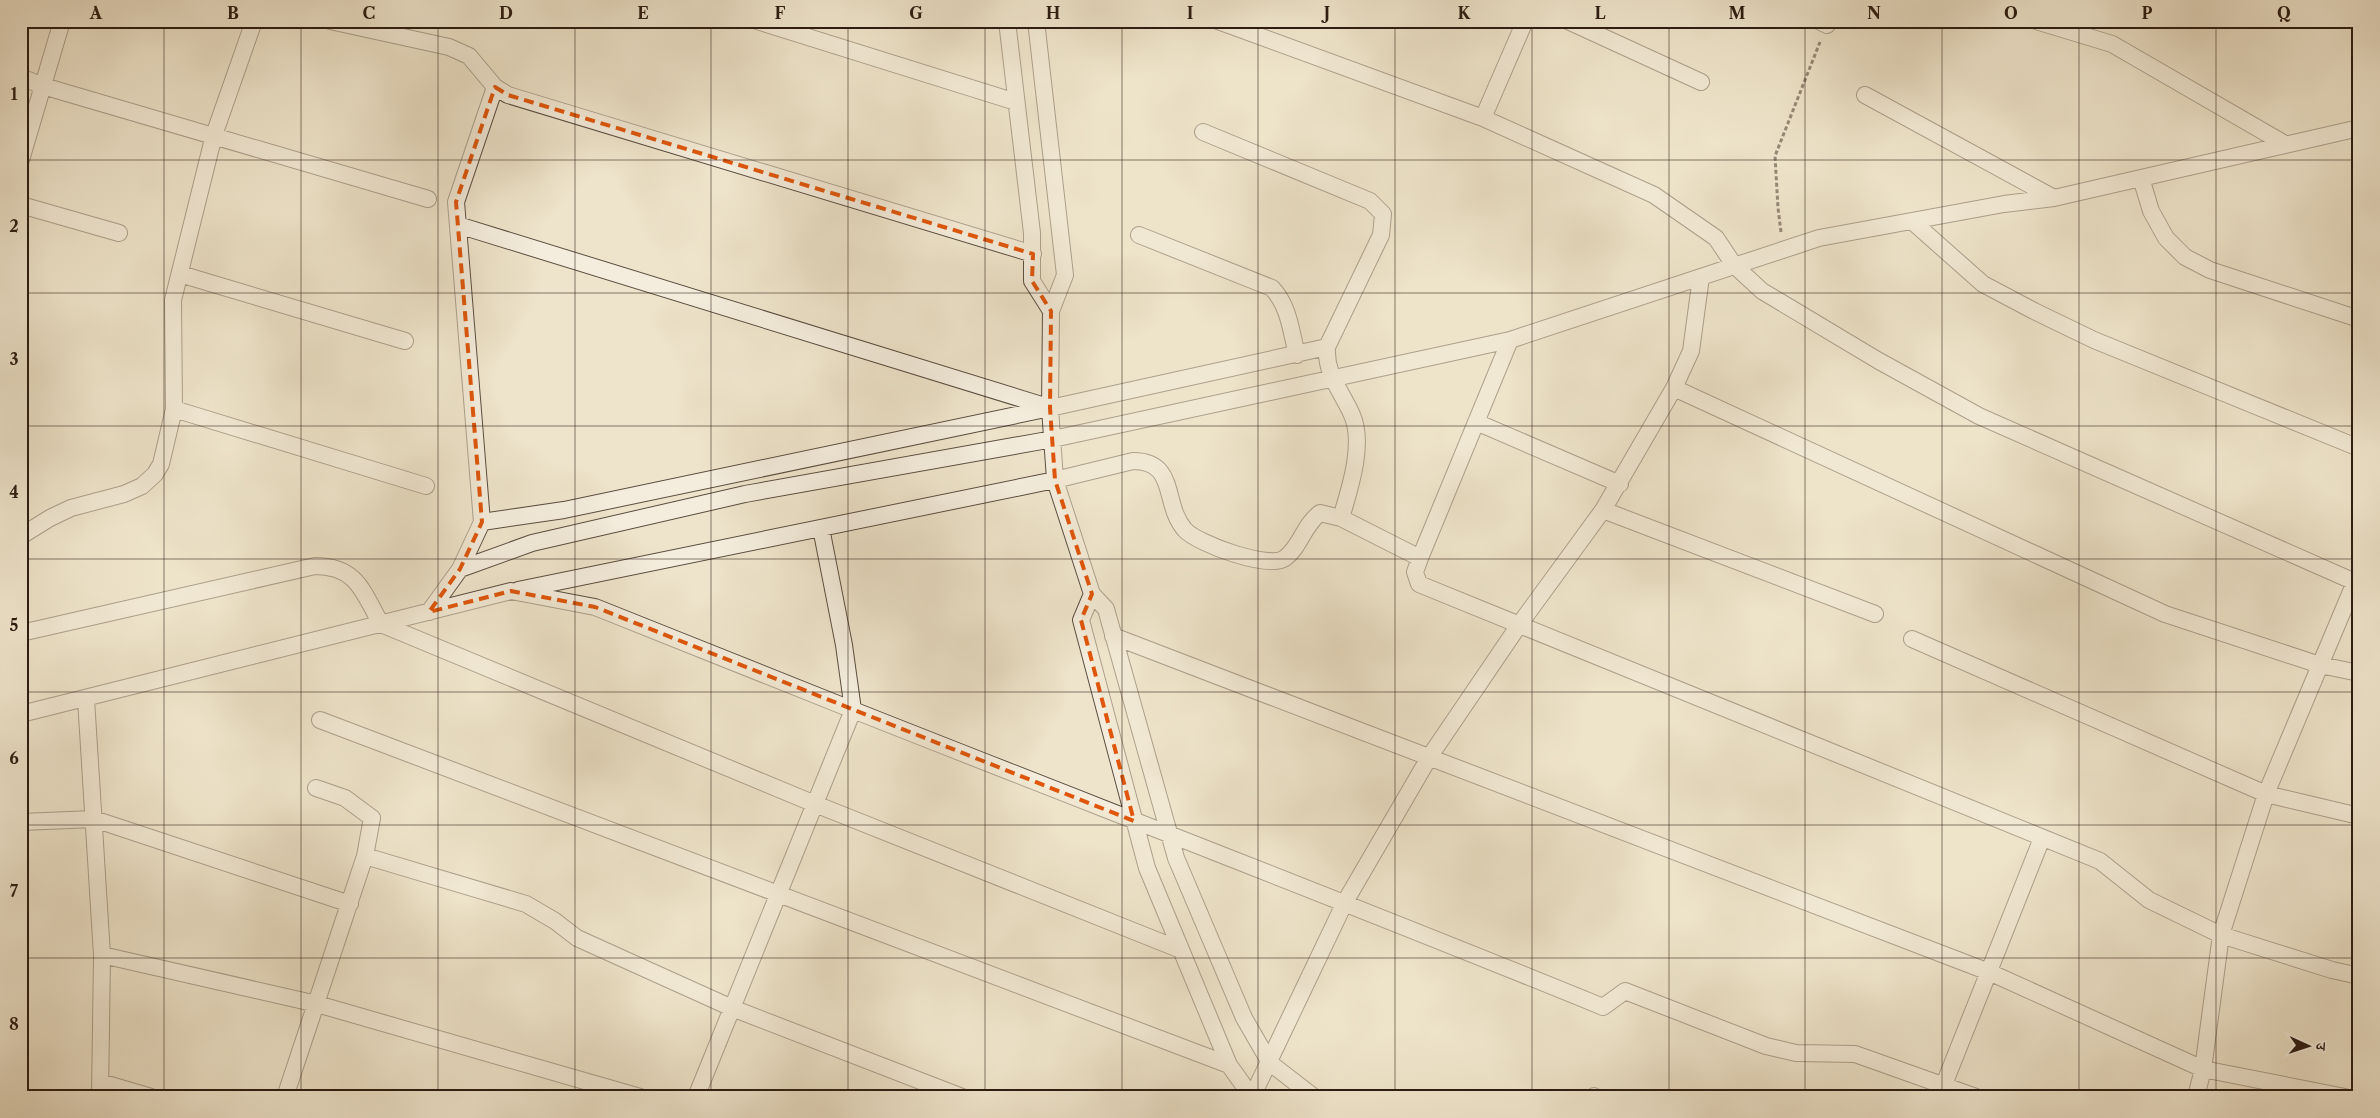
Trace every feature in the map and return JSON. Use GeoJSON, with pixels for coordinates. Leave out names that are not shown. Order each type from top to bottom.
{"type":"FeatureCollection","features":[{"type":"Feature","properties":{"kind":"street"},"geometry":{"type":"LineString","coordinates":[[21,160],[27,124],[43,86],[62,21]]}},
{"type":"Feature","properties":{"kind":"street"},"geometry":{"type":"LineString","coordinates":[[21,536],[50,518],[71,508],[124,494],[142,486],[155,474],[161,464],[174,409],[173,300],[214,135],[254,21]]}},
{"type":"Feature","properties":{"kind":"street"},"geometry":{"type":"LineString","coordinates":[[330,21],[449,47],[469,56],[495,87],[508,95],[1034,254]]}},
{"type":"Feature","properties":{"kind":"street"},"geometry":{"type":"LineString","coordinates":[[757,21],[1016,102]]}},
{"type":"Feature","properties":{"kind":"street"},"geometry":{"type":"LineString","coordinates":[[1006,21],[1034,254],[1032,281],[1050,311]]}},
{"type":"Feature","properties":{"kind":"street"},"geometry":{"type":"LineString","coordinates":[[1036,21],[1065,275],[1050,311],[1050,408],[1055,480],[1092,594],[1106,609],[1176,858],[1244,1018],[1270,1063],[1314,1097]]}},
{"type":"Feature","properties":{"kind":"street"},"geometry":{"type":"LineString","coordinates":[[1218,21],[1483,118],[1654,195],[1716,238],[1734,265],[1762,291],[1879,361],[1979,416],[2357,578],[2266,794],[2221,935],[2203,1069],[2196,1097]]}},
{"type":"Feature","properties":{"kind":"street"},"geometry":{"type":"LineString","coordinates":[[1483,118],[1525,21]]}},
{"type":"Feature","properties":{"kind":"street"},"geometry":{"type":"LineString","coordinates":[[1568,21],[1701,82]]}},
{"type":"Feature","properties":{"kind":"street"},"geometry":{"type":"LineString","coordinates":[[2036,21],[2112,44],[2284,144]]}},
{"type":"Feature","properties":{"kind":"street"},"geometry":{"type":"LineString","coordinates":[[21,77],[43,86],[428,199]]}},
{"type":"Feature","properties":{"kind":"street"},"geometry":{"type":"LineString","coordinates":[[429,612],[460,569],[482,522],[456,202],[495,87]]}},
{"type":"Feature","properties":{"kind":"street"},"geometry":{"type":"LineString","coordinates":[[1865,95],[2054,198]]}},
{"type":"Feature","properties":{"kind":"street"},"geometry":{"type":"LineString","coordinates":[[460,569],[532,543],[744,494],[1053,439],[1510,340],[1819,238],[2004,204],[2054,198],[2359,128]]}},
{"type":"Feature","properties":{"kind":"street"},"geometry":{"type":"LineString","coordinates":[[1203,132],[1370,201],[1383,214],[1381,235],[1327,347],[1326,358],[1332,379],[1353,417],[1356,442],[1354,474],[1340,518]]}},
{"type":"Feature","properties":{"kind":"street"},"geometry":{"type":"LineString","coordinates":[[2141,178],[2151,211],[2166,238],[2185,257],[2210,270],[2359,320]]}},
{"type":"Feature","properties":{"kind":"street"},"geometry":{"type":"LineString","coordinates":[[21,204],[119,233]]}},
{"type":"Feature","properties":{"kind":"street"},"geometry":{"type":"LineString","coordinates":[[1913,222],[1984,284],[2034,311],[2094,340],[2359,448]]}},
{"type":"Feature","properties":{"kind":"street"},"geometry":{"type":"LineString","coordinates":[[458,225],[1050,408]]}},
{"type":"Feature","properties":{"kind":"street"},"geometry":{"type":"LineString","coordinates":[[1139,235],[1272,288],[1286,309],[1297,355]]}},
{"type":"Feature","properties":{"kind":"street"},"geometry":{"type":"LineString","coordinates":[[180,274],[405,341]]}},
{"type":"Feature","properties":{"kind":"street"},"geometry":{"type":"LineString","coordinates":[[1092,594],[1081,620],[1147,868],[1229,1065],[1252,1097],[1270,1063],[1345,902],[1430,756],[1519,625],[1603,510],[1620,484],[1674,388],[1691,351],[1701,277]]}},
{"type":"Feature","properties":{"kind":"street"},"geometry":{"type":"LineString","coordinates":[[1510,340],[1420,558],[1415,572],[1418,584],[2100,862],[2149,900],[2221,935],[2332,970],[2359,976]]}},
{"type":"Feature","properties":{"kind":"street"},"geometry":{"type":"LineString","coordinates":[[482,522],[555,512],[1050,408],[1327,347]]}},
{"type":"Feature","properties":{"kind":"street"},"geometry":{"type":"LineString","coordinates":[[1674,388],[2165,614],[2320,665],[2359,673]]}},
{"type":"Feature","properties":{"kind":"street"},"geometry":{"type":"LineString","coordinates":[[174,409],[426,486]]}},
{"type":"Feature","properties":{"kind":"street"},"geometry":{"type":"LineString","coordinates":[[1476,422],[1620,484]]}},
{"type":"Feature","properties":{"kind":"street"},"geometry":{"type":"LineString","coordinates":[[21,714],[86,700],[511,591],[1055,480],[1133,461],[1146,461],[1156,465],[1163,474],[1184,529],[1194,538],[1208,545],[1274,563],[1285,558],[1302,538],[1309,522],[1320,513],[1340,518],[1420,558]]}},
{"type":"Feature","properties":{"kind":"street"},"geometry":{"type":"LineString","coordinates":[[1603,510],[1875,614]]}},
{"type":"Feature","properties":{"kind":"street"},"geometry":{"type":"LineString","coordinates":[[696,1097],[853,710],[844,645],[821,528]]}},
{"type":"Feature","properties":{"kind":"street"},"geometry":{"type":"LineString","coordinates":[[21,632],[315,566],[332,566],[347,572],[362,589],[381,624],[815,804],[1181,950]]}},
{"type":"Feature","properties":{"kind":"street"},"geometry":{"type":"LineString","coordinates":[[511,591],[595,607],[1170,836],[1345,902],[1603,1007],[1625,991],[1766,1046],[1796,1053],[1855,1054],[1941,1091],[1976,1097]]}},
{"type":"Feature","properties":{"kind":"street"},"geometry":{"type":"LineString","coordinates":[[1113,636],[1989,972],[2203,1069],[2345,1097]]}},
{"type":"Feature","properties":{"kind":"street"},"geometry":{"type":"LineString","coordinates":[[1912,639],[2266,794],[2359,816]]}},
{"type":"Feature","properties":{"kind":"street"},"geometry":{"type":"LineString","coordinates":[[86,700],[102,955],[100,1090],[151,1097]]}},
{"type":"Feature","properties":{"kind":"street"},"geometry":{"type":"LineString","coordinates":[[320,720],[1229,1065]]}},
{"type":"Feature","properties":{"kind":"street"},"geometry":{"type":"LineString","coordinates":[[285,1097],[365,856],[372,818],[345,798],[316,788]]}},
{"type":"Feature","properties":{"kind":"street"},"geometry":{"type":"LineString","coordinates":[[21,822],[94,819],[350,904]]}},
{"type":"Feature","properties":{"kind":"street"},"geometry":{"type":"LineString","coordinates":[[1941,1091],[2042,838]]}},
{"type":"Feature","properties":{"kind":"street"},"geometry":{"type":"LineString","coordinates":[[365,856],[526,904],[555,921],[577,938],[732,1008],[962,1097]]}},
{"type":"Feature","properties":{"kind":"street"},"geometry":{"type":"LineString","coordinates":[[102,955],[317,1004],[640,1097]]}},
{"type":"Feature","properties":{"kind":"path"},"geometry":{"type":"LineString","coordinates":[[1785,250],[1778,208],[1775,156],[1823,23]]}},
{"type":"Feature","properties":{"kind":"highlighted area"},"geometry":{"type":"Polygon","coordinates":[[[495,87],[508,95],[1033,254],[1032,281],[1051,311],[1050,408],[1055,480],[1092,594],[1081,620],[1134,821],[595,607],[511,591],[429,612],[460,569],[482,522],[456,202],[495,87]]]}}]}
